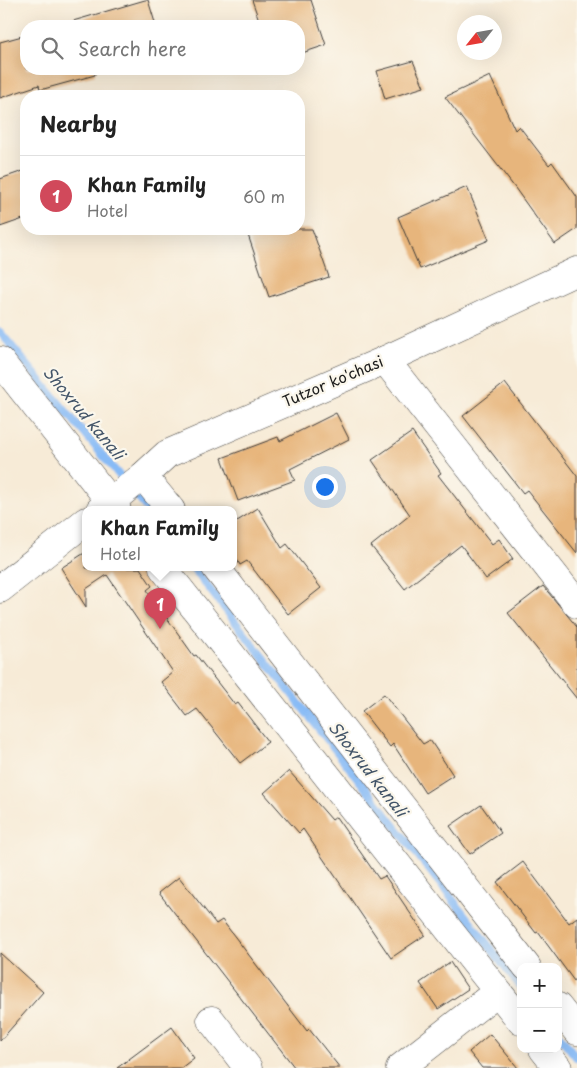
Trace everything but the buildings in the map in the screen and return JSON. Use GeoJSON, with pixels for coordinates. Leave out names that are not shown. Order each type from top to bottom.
{"type":"FeatureCollection","features":[{"type":"Feature","properties":{"kind":"street","name":"Tutzor ko'chasi"},"geometry":{"type":"LineString","coordinates":[[112,506],[167,454],[385,360],[577,272]]}},
{"type":"Feature","properties":{"kind":"street"},"geometry":{"type":"LineString","coordinates":[[385,360],[577,604]]}},
{"type":"Feature","properties":{"kind":"street"},"geometry":{"type":"LineString","coordinates":[[0,361],[109,506]]}},
{"type":"Feature","properties":{"kind":"street"},"geometry":{"type":"LineString","coordinates":[[143,476],[168,506]]}},
{"type":"Feature","properties":{"kind":"street"},"geometry":{"type":"LineString","coordinates":[[0,589],[82,524]]}},
{"type":"Feature","properties":{"kind":"street"},"geometry":{"type":"LineString","coordinates":[[164,571],[517,1017]]}},
{"type":"Feature","properties":{"kind":"street"},"geometry":{"type":"LineString","coordinates":[[218,571],[524,963]]}},
{"type":"Feature","properties":{"kind":"street"},"geometry":{"type":"LineString","coordinates":[[400,1068],[497,992]]}},
{"type":"Feature","properties":{"kind":"street"},"geometry":{"type":"LineString","coordinates":[[559,1008],[577,1031]]}},
{"type":"Feature","properties":{"kind":"street"},"geometry":{"type":"LineString","coordinates":[[211,1020],[248,1068]]}},
{"type":"Feature","properties":{"kind":"street"},"geometry":{"type":"LineString","coordinates":[[546,1053],[558,1068]]}},
{"type":"Feature","properties":{"kind":"waterway","name":"Shoxrud kanali"},"geometry":{"type":"LineString","coordinates":[[0,332],[145,506]]}},
{"type":"Feature","properties":{"kind":"waterway","name":"Shoxrud kanali"},"geometry":{"type":"LineString","coordinates":[[195,571],[517,982]]}},
{"type":"Feature","properties":{"kind":"waterway","name":"Shoxrud kanali"},"geometry":{"type":"LineString","coordinates":[[562,1039],[577,1058]]}},
{"type":"Feature","properties":{"kind":"place","name":"Khan Family"},"geometry":{"type":"Point","coordinates":[160,629]}}]}
